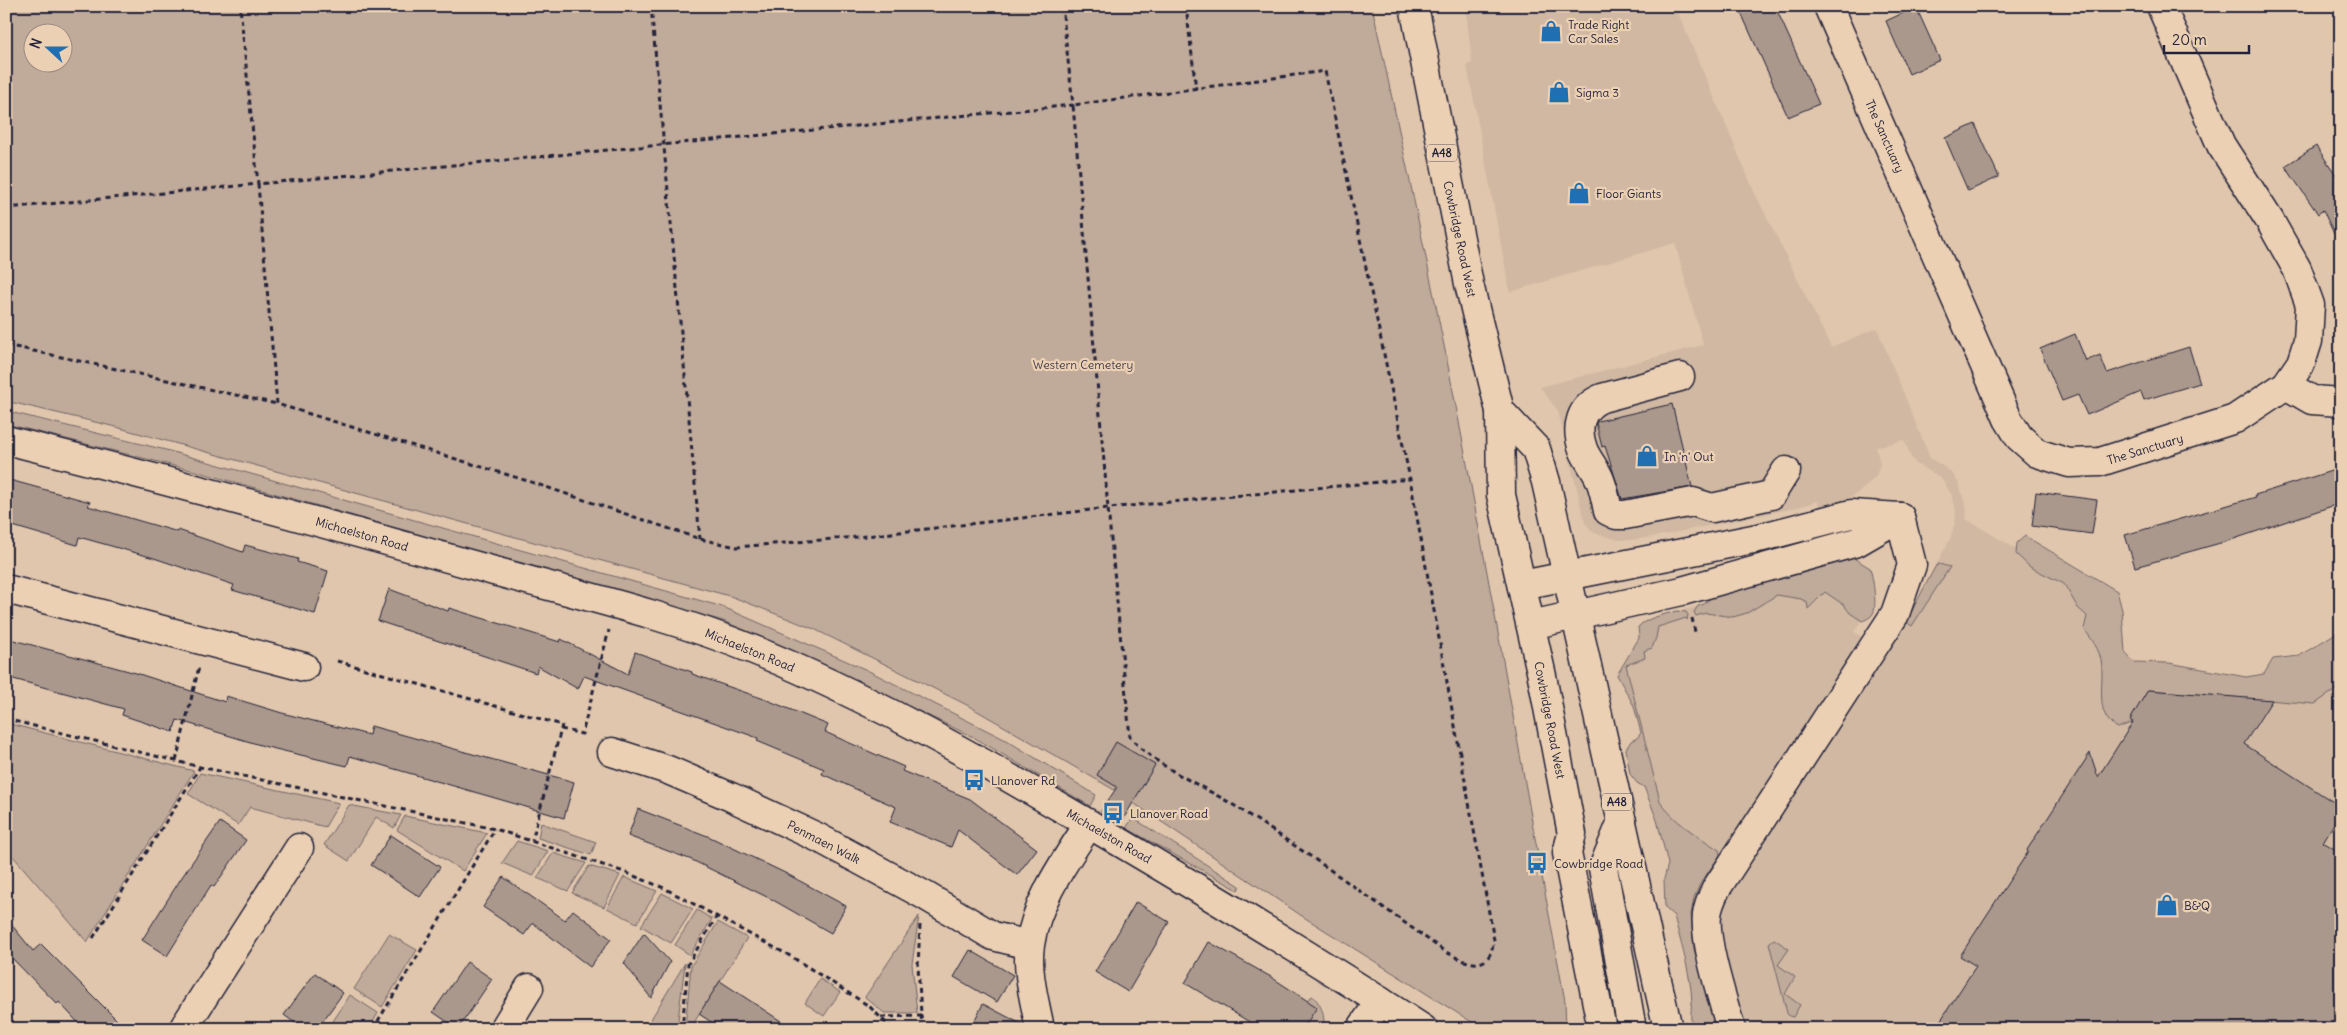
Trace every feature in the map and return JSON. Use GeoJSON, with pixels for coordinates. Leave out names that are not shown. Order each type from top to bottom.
{"type":"FeatureCollection","features":[{"type":"Feature","properties":{"kind":"main road","name":"Cowbridge Road West"},"geometry":{"type":"LineString","coordinates":[[1414,6],[1469,284],[1500,411],[1501,495],[1522,585],[1572,834],[1568,853],[1602,1029]]}},
{"type":"Feature","properties":{"kind":"main road","name":"The Sanctuary"},"geometry":{"type":"LineString","coordinates":[[1828,6],[2008,419],[2020,438],[2037,453],[2069,463],[2100,462],[2235,420],[2286,384],[2301,363],[2308,341],[2310,305],[2297,269],[2270,221],[2221,145],[2161,6]]}},
{"type":"Feature","properties":{"kind":"main road"},"geometry":{"type":"LineString","coordinates":[[1680,377],[1602,398],[1592,402],[1583,412],[1578,423],[1583,450],[1600,479],[1608,511],[1616,515],[1625,515],[1693,502],[1712,508],[1770,495],[1786,471]]}},
{"type":"Feature","properties":{"kind":"main road"},"geometry":{"type":"LineString","coordinates":[[2286,384],[2312,400],[2341,402]]}},
{"type":"Feature","properties":{"kind":"main road","name":"Cowbridge Road West"},"geometry":{"type":"LineString","coordinates":[[1500,411],[1536,449],[1554,515],[1668,1029]]}},
{"type":"Feature","properties":{"kind":"main road","name":"Michaelston Road"},"geometry":{"type":"LineString","coordinates":[[6,440],[159,478],[616,605],[688,626],[789,665],[917,728],[995,770],[1198,888],[1423,1029]]}},
{"type":"Feature","properties":{"kind":"main road"},"geometry":{"type":"LineString","coordinates":[[1522,585],[1763,537],[1851,514],[1900,517]]}},
{"type":"Feature","properties":{"kind":"main road"},"geometry":{"type":"LineString","coordinates":[[1530,625],[1682,592],[1857,542],[1900,517]]}},
{"type":"Feature","properties":{"kind":"main road"},"geometry":{"type":"LineString","coordinates":[[1731,1029],[1709,940],[1707,915],[1710,901],[1895,614],[1912,564],[1900,517]]}},
{"type":"Feature","properties":{"kind":"main road"},"geometry":{"type":"LineString","coordinates":[[6,589],[304,667]]}},
{"type":"Feature","properties":{"kind":"main road","name":"Penmaen Walk"},"geometry":{"type":"LineString","coordinates":[[612,752],[668,770],[732,796],[820,838],[924,895],[993,936],[1029,945]]}},
{"type":"Feature","properties":{"kind":"main road"},"geometry":{"type":"LineString","coordinates":[[1622,821],[1603,868],[1632,1029]]}},
{"type":"Feature","properties":{"kind":"main road"},"geometry":{"type":"LineString","coordinates":[[1040,1029],[1030,973],[1029,945],[1036,919],[1050,889],[1089,824]]}},
{"type":"Feature","properties":{"kind":"main road"},"geometry":{"type":"LineString","coordinates":[[183,1029],[299,848]]}},
{"type":"Feature","properties":{"kind":"main road"},"geometry":{"type":"LineString","coordinates":[[504,1029],[529,988]]}},
{"type":"Feature","properties":{"kind":"main road"},"geometry":{"type":"LineString","coordinates":[[1361,1029],[1380,1001]]}},
{"type":"Feature","properties":{"kind":"path"},"geometry":{"type":"LineString","coordinates":[[240,6],[258,184],[276,404]]}},
{"type":"Feature","properties":{"kind":"path"},"geometry":{"type":"LineString","coordinates":[[650,6],[700,539]]}},
{"type":"Feature","properties":{"kind":"path"},"geometry":{"type":"LineString","coordinates":[[6,208],[1073,105],[1325,71],[1410,479],[1494,940],[1489,957],[1480,963],[1464,962],[1444,951],[1308,854],[1222,798],[1143,752],[1130,737],[1073,105],[1062,6]]}},
{"type":"Feature","properties":{"kind":"path"},"geometry":{"type":"LineString","coordinates":[[1186,6],[1196,89]]}},
{"type":"Feature","properties":{"kind":"path"},"geometry":{"type":"LineString","coordinates":[[6,345],[276,404],[531,482],[700,539],[737,547],[866,536],[1108,508],[1410,479]]}},
{"type":"Feature","properties":{"kind":"path"},"geometry":{"type":"LineString","coordinates":[[561,729],[582,734],[616,605]]}},
{"type":"Feature","properties":{"kind":"path"},"geometry":{"type":"LineString","coordinates":[[1690,612],[1695,632]]}},
{"type":"Feature","properties":{"kind":"path"},"geometry":{"type":"LineString","coordinates":[[176,761],[206,641]]}},
{"type":"Feature","properties":{"kind":"path"},"geometry":{"type":"LineString","coordinates":[[337,661],[562,725],[532,841]]}},
{"type":"Feature","properties":{"kind":"path"},"geometry":{"type":"LineString","coordinates":[[6,719],[200,767],[495,829],[624,872],[664,888],[792,957],[869,1006],[892,1029]]}},
{"type":"Feature","properties":{"kind":"path"},"geometry":{"type":"LineString","coordinates":[[93,938],[200,767]]}},
{"type":"Feature","properties":{"kind":"path"},"geometry":{"type":"LineString","coordinates":[[373,1029],[495,829]]}},
{"type":"Feature","properties":{"kind":"path"},"geometry":{"type":"LineString","coordinates":[[682,1029],[688,964],[717,916]]}},
{"type":"Feature","properties":{"kind":"path"},"geometry":{"type":"LineString","coordinates":[[922,919],[918,945],[922,1029]]}},
{"type":"Feature","properties":{"kind":"path"},"geometry":{"type":"LineString","coordinates":[[880,1017],[922,1016]]}},
{"type":"Feature","properties":{"kind":"shaded area"},"geometry":{"type":"Polygon","coordinates":[[[1470,6],[1675,6],[1754,191],[1831,347],[1877,328],[1930,458],[1953,474],[1959,484],[1967,510],[1966,519],[2108,604],[2121,672],[2295,684],[2341,656],[2341,1029],[1698,1029],[1668,864],[1637,738],[1641,733],[1634,706],[1617,675],[1639,638],[1638,627],[1643,622],[1655,617],[1724,600],[1836,567],[1873,600],[1854,632],[1887,652],[1906,622],[1950,539],[1956,511],[1952,495],[1940,477],[1916,464],[1904,440],[1876,447],[1880,464],[1876,476],[1863,489],[1851,497],[1819,508],[1818,501],[1795,508],[1632,540],[1619,540],[1594,533],[1585,523],[1558,411],[1540,387],[1703,345],[1675,243],[1510,292],[1467,65],[1472,63],[1466,10],[1470,6]]]}},
{"type":"Feature","properties":{"kind":"green space","name":"Western Cemetery"},"geometry":{"type":"Polygon","coordinates":[[[6,6],[1372,6],[1458,416],[1565,1001],[1566,1029],[1483,1029],[1302,916],[1111,788],[967,705],[814,629],[733,597],[116,427],[6,401],[6,6]]]}},
{"type":"Feature","properties":{"kind":"green space"},"geometry":{"type":"Polygon","coordinates":[[[6,411],[166,450],[723,607],[867,670],[1006,740],[1096,795],[1090,806],[975,738],[785,647],[723,621],[199,472],[6,424],[6,411]]]}},
{"type":"Feature","properties":{"kind":"green space"},"geometry":{"type":"Polygon","coordinates":[[[2025,536],[2117,591],[2122,610],[2125,652],[2133,662],[2169,663],[2246,677],[2264,674],[2273,659],[2299,656],[2341,630],[2341,686],[2315,704],[2148,690],[2131,720],[2133,722],[2118,728],[2110,722],[2102,705],[2102,665],[2097,649],[2084,629],[2087,616],[2078,608],[2064,584],[2030,567],[2016,554],[2017,543],[2025,536]]]}},
{"type":"Feature","properties":{"kind":"green space"},"geometry":{"type":"Polygon","coordinates":[[[1849,555],[1870,568],[1871,572],[1875,606],[1872,615],[1863,621],[1850,613],[1844,605],[1825,592],[1808,609],[1807,602],[1801,599],[1777,595],[1747,613],[1733,617],[1706,613],[1696,616],[1694,612],[1698,606],[1704,604],[1716,593],[1849,555]]]}},
{"type":"Feature","properties":{"kind":"green space"},"geometry":{"type":"Polygon","coordinates":[[[1939,564],[1950,567],[1912,626],[1906,622],[1935,567],[1939,564]]]}},
{"type":"Feature","properties":{"kind":"green space"},"geometry":{"type":"Polygon","coordinates":[[[1677,611],[1686,612],[1688,615],[1687,620],[1686,618],[1658,627],[1652,648],[1644,651],[1645,658],[1626,665],[1660,801],[1679,822],[1719,850],[1720,855],[1700,884],[1694,898],[1691,914],[1694,949],[1718,1029],[1692,1029],[1690,981],[1686,962],[1674,916],[1665,908],[1664,879],[1668,864],[1657,820],[1644,787],[1637,783],[1630,774],[1626,749],[1631,741],[1641,733],[1634,706],[1617,675],[1639,638],[1638,627],[1651,619],[1677,611]]]}},
{"type":"Feature","properties":{"kind":"green space"},"geometry":{"type":"Polygon","coordinates":[[[6,723],[194,771],[87,942],[6,848],[6,723]]]}},
{"type":"Feature","properties":{"kind":"green space"},"geometry":{"type":"Polygon","coordinates":[[[200,773],[339,803],[325,827],[250,807],[238,825],[188,794],[200,773]]]}},
{"type":"Feature","properties":{"kind":"green space"},"geometry":{"type":"Polygon","coordinates":[[[349,805],[401,815],[394,828],[376,817],[349,861],[324,845],[349,805]]]}},
{"type":"Feature","properties":{"kind":"green space"},"geometry":{"type":"Polygon","coordinates":[[[405,816],[487,833],[463,871],[397,830],[405,816]]]}},
{"type":"Feature","properties":{"kind":"green space"},"geometry":{"type":"Polygon","coordinates":[[[1133,818],[1240,886],[1238,890],[1126,828],[1133,818]]]}},
{"type":"Feature","properties":{"kind":"green space"},"geometry":{"type":"Polygon","coordinates":[[[541,823],[596,842],[591,855],[538,838],[541,823]]]}},
{"type":"Feature","properties":{"kind":"green space"},"geometry":{"type":"Polygon","coordinates":[[[517,841],[548,851],[533,876],[502,863],[517,841]]]}},
{"type":"Feature","properties":{"kind":"green space"},"geometry":{"type":"Polygon","coordinates":[[[553,853],[586,863],[568,891],[537,878],[553,853]]]}},
{"type":"Feature","properties":{"kind":"green space"},"geometry":{"type":"Polygon","coordinates":[[[589,866],[620,875],[604,907],[572,893],[589,866]]]}},
{"type":"Feature","properties":{"kind":"green space"},"geometry":{"type":"Polygon","coordinates":[[[624,877],[657,891],[637,923],[607,908],[624,877]]]}},
{"type":"Feature","properties":{"kind":"green space"},"geometry":{"type":"Polygon","coordinates":[[[662,893],[693,909],[671,943],[641,926],[662,893]]]}},
{"type":"Feature","properties":{"kind":"green space"},"geometry":{"type":"Polygon","coordinates":[[[697,910],[712,919],[690,955],[675,945],[697,910]]]}},
{"type":"Feature","properties":{"kind":"green space"},"geometry":{"type":"Polygon","coordinates":[[[919,916],[912,964],[917,1013],[884,1013],[865,997],[919,916]]]}},
{"type":"Feature","properties":{"kind":"green space"},"geometry":{"type":"Polygon","coordinates":[[[718,922],[747,938],[690,1029],[685,1029],[691,966],[718,922]]]}},
{"type":"Feature","properties":{"kind":"green space"},"geometry":{"type":"Polygon","coordinates":[[[389,934],[417,950],[382,1007],[354,989],[389,934]]]}},
{"type":"Feature","properties":{"kind":"green space"},"geometry":{"type":"Polygon","coordinates":[[[1774,939],[1789,949],[1778,965],[1795,977],[1785,994],[1800,1005],[1793,1017],[1787,1013],[1769,943],[1774,939]]]}},
{"type":"Feature","properties":{"kind":"green space"},"geometry":{"type":"Polygon","coordinates":[[[685,963],[677,1029],[645,1029],[685,963]]]}},
{"type":"Feature","properties":{"kind":"green space"},"geometry":{"type":"Polygon","coordinates":[[[820,979],[840,992],[824,1016],[805,1003],[820,979]]]}},
{"type":"Feature","properties":{"kind":"green space"},"geometry":{"type":"Polygon","coordinates":[[[350,995],[378,1013],[369,1029],[328,1029],[350,995]]]}},
{"type":"Feature","properties":{"kind":"green space"},"geometry":{"type":"Polygon","coordinates":[[[1312,996],[1318,1002],[1322,1011],[1324,1020],[1322,1029],[1286,1029],[1300,1007],[1312,996]]]}},
{"type":"Feature","properties":{"kind":"building"},"geometry":{"type":"Polygon","coordinates":[[[1738,6],[1775,6],[1819,104],[1788,117],[1738,6]]]}},
{"type":"Feature","properties":{"kind":"building"},"geometry":{"type":"Polygon","coordinates":[[[1916,7],[1940,60],[1909,74],[1886,21],[1916,7]]]}},
{"type":"Feature","properties":{"kind":"building"},"geometry":{"type":"Polygon","coordinates":[[[1975,124],[1999,177],[1968,191],[1945,138],[1975,124]]]}},
{"type":"Feature","properties":{"kind":"building"},"geometry":{"type":"Polygon","coordinates":[[[2316,146],[2341,182],[2341,249],[2323,210],[2318,214],[2285,166],[2316,146]]]}},
{"type":"Feature","properties":{"kind":"building"},"geometry":{"type":"Polygon","coordinates":[[[2075,334],[2086,361],[2100,355],[2107,373],[2189,347],[2200,383],[2144,400],[2141,392],[2087,415],[2078,395],[2062,401],[2040,349],[2075,334]]]}},
{"type":"Feature","properties":{"kind":"building"},"geometry":{"type":"Polygon","coordinates":[[[1672,404],[1692,487],[1622,499],[1605,446],[1602,447],[1596,423],[1672,404]]]}},
{"type":"Feature","properties":{"kind":"building"},"geometry":{"type":"Polygon","coordinates":[[[2341,468],[2341,503],[2231,540],[2135,567],[2125,535],[2256,497],[2255,495],[2341,468]]]}},
{"type":"Feature","properties":{"kind":"building"},"geometry":{"type":"Polygon","coordinates":[[[6,479],[90,502],[88,506],[178,532],[178,530],[243,552],[245,545],[298,559],[297,562],[328,571],[315,614],[232,590],[234,585],[154,558],[79,537],[77,545],[6,524],[6,479]]]}},
{"type":"Feature","properties":{"kind":"building"},"geometry":{"type":"Polygon","coordinates":[[[2036,492],[2097,500],[2092,534],[2032,526],[2036,492]]]}},
{"type":"Feature","properties":{"kind":"building"},"geometry":{"type":"Polygon","coordinates":[[[389,589],[448,611],[449,608],[560,642],[561,639],[628,674],[635,652],[767,700],[828,725],[825,732],[904,767],[902,771],[970,799],[1037,849],[1017,875],[958,830],[951,847],[890,822],[896,807],[822,774],[824,769],[757,741],[758,738],[584,676],[578,689],[538,666],[536,673],[378,621],[389,589]]]}},
{"type":"Feature","properties":{"kind":"building"},"geometry":{"type":"Polygon","coordinates":[[[6,638],[136,673],[225,702],[226,696],[282,713],[369,735],[371,726],[574,782],[564,818],[350,756],[347,766],[267,747],[177,720],[173,732],[122,715],[124,709],[6,677],[6,638]]]}},
{"type":"Feature","properties":{"kind":"building","name":"B&Q"},"geometry":{"type":"Polygon","coordinates":[[[2148,690],[2272,700],[2244,744],[2341,807],[2341,812],[2323,842],[2341,853],[2341,1029],[1935,1029],[1976,966],[1960,956],[2090,753],[2098,777],[2133,722],[2130,720],[2148,690]]]}},
{"type":"Feature","properties":{"kind":"building"},"geometry":{"type":"Polygon","coordinates":[[[1116,742],[1155,765],[1121,823],[1101,811],[1117,787],[1097,775],[1116,742]]]}},
{"type":"Feature","properties":{"kind":"building"},"geometry":{"type":"Polygon","coordinates":[[[638,809],[710,837],[787,874],[846,906],[831,933],[773,900],[692,860],[628,836],[638,809]]]}},
{"type":"Feature","properties":{"kind":"building"},"geometry":{"type":"Polygon","coordinates":[[[220,822],[246,840],[214,887],[211,885],[167,956],[142,940],[220,822]]]}},
{"type":"Feature","properties":{"kind":"building"},"geometry":{"type":"Polygon","coordinates":[[[391,835],[440,867],[420,897],[371,865],[391,835]]]}},
{"type":"Feature","properties":{"kind":"building"},"geometry":{"type":"Polygon","coordinates":[[[503,877],[565,920],[573,910],[611,939],[590,967],[533,923],[524,935],[483,907],[503,877]]]}},
{"type":"Feature","properties":{"kind":"building"},"geometry":{"type":"Polygon","coordinates":[[[1136,902],[1169,922],[1128,992],[1095,972],[1136,902]]]}},
{"type":"Feature","properties":{"kind":"building"},"geometry":{"type":"Polygon","coordinates":[[[6,918],[33,951],[41,944],[126,1029],[84,1029],[59,1002],[57,1004],[6,952],[6,918]]]}},
{"type":"Feature","properties":{"kind":"building"},"geometry":{"type":"Polygon","coordinates":[[[644,933],[670,962],[651,998],[624,963],[644,933]]]}},
{"type":"Feature","properties":{"kind":"building"},"geometry":{"type":"Polygon","coordinates":[[[1209,942],[1271,977],[1317,1007],[1303,1029],[1261,1029],[1185,983],[1209,942]]]}},
{"type":"Feature","properties":{"kind":"building"},"geometry":{"type":"Polygon","coordinates":[[[970,950],[1013,975],[997,1002],[954,977],[970,950]]]}},
{"type":"Feature","properties":{"kind":"building"},"geometry":{"type":"Polygon","coordinates":[[[467,962],[492,979],[458,1029],[433,1012],[467,962]]]}},
{"type":"Feature","properties":{"kind":"building"},"geometry":{"type":"Polygon","coordinates":[[[315,973],[343,993],[317,1029],[303,1029],[284,1015],[315,973]]]}},
{"type":"Feature","properties":{"kind":"building"},"geometry":{"type":"Polygon","coordinates":[[[720,981],[793,1029],[722,1029],[699,1014],[720,981]]]}},
{"type":"Feature","properties":{"kind":"building"},"geometry":{"type":"Polygon","coordinates":[[[983,1004],[1023,1025],[1024,1029],[970,1029],[983,1004]]]}},
{"type":"Feature","properties":{"kind":"place","name":"Trade Right Car Sales"},"geometry":{"type":"Point","coordinates":[1551,31]}},
{"type":"Feature","properties":{"kind":"place","name":"Sigma 3"},"geometry":{"type":"Point","coordinates":[1559,92]}},
{"type":"Feature","properties":{"kind":"place","name":"Floor Giants"},"geometry":{"type":"Point","coordinates":[1579,193]}},
{"type":"Feature","properties":{"kind":"place","name":"In 'n' Out"},"geometry":{"type":"Point","coordinates":[1647,456]}},
{"type":"Feature","properties":{"kind":"place","name":"Llanover Rd"},"geometry":{"type":"Point","coordinates":[974,780]}},
{"type":"Feature","properties":{"kind":"place","name":"Llanover Road"},"geometry":{"type":"Point","coordinates":[1113,813]}},
{"type":"Feature","properties":{"kind":"place","name":"Cowbridge Road"},"geometry":{"type":"Point","coordinates":[1537,863]}},
{"type":"Feature","properties":{"kind":"place","name":"B&Q"},"geometry":{"type":"Point","coordinates":[2167,905]}}]}
